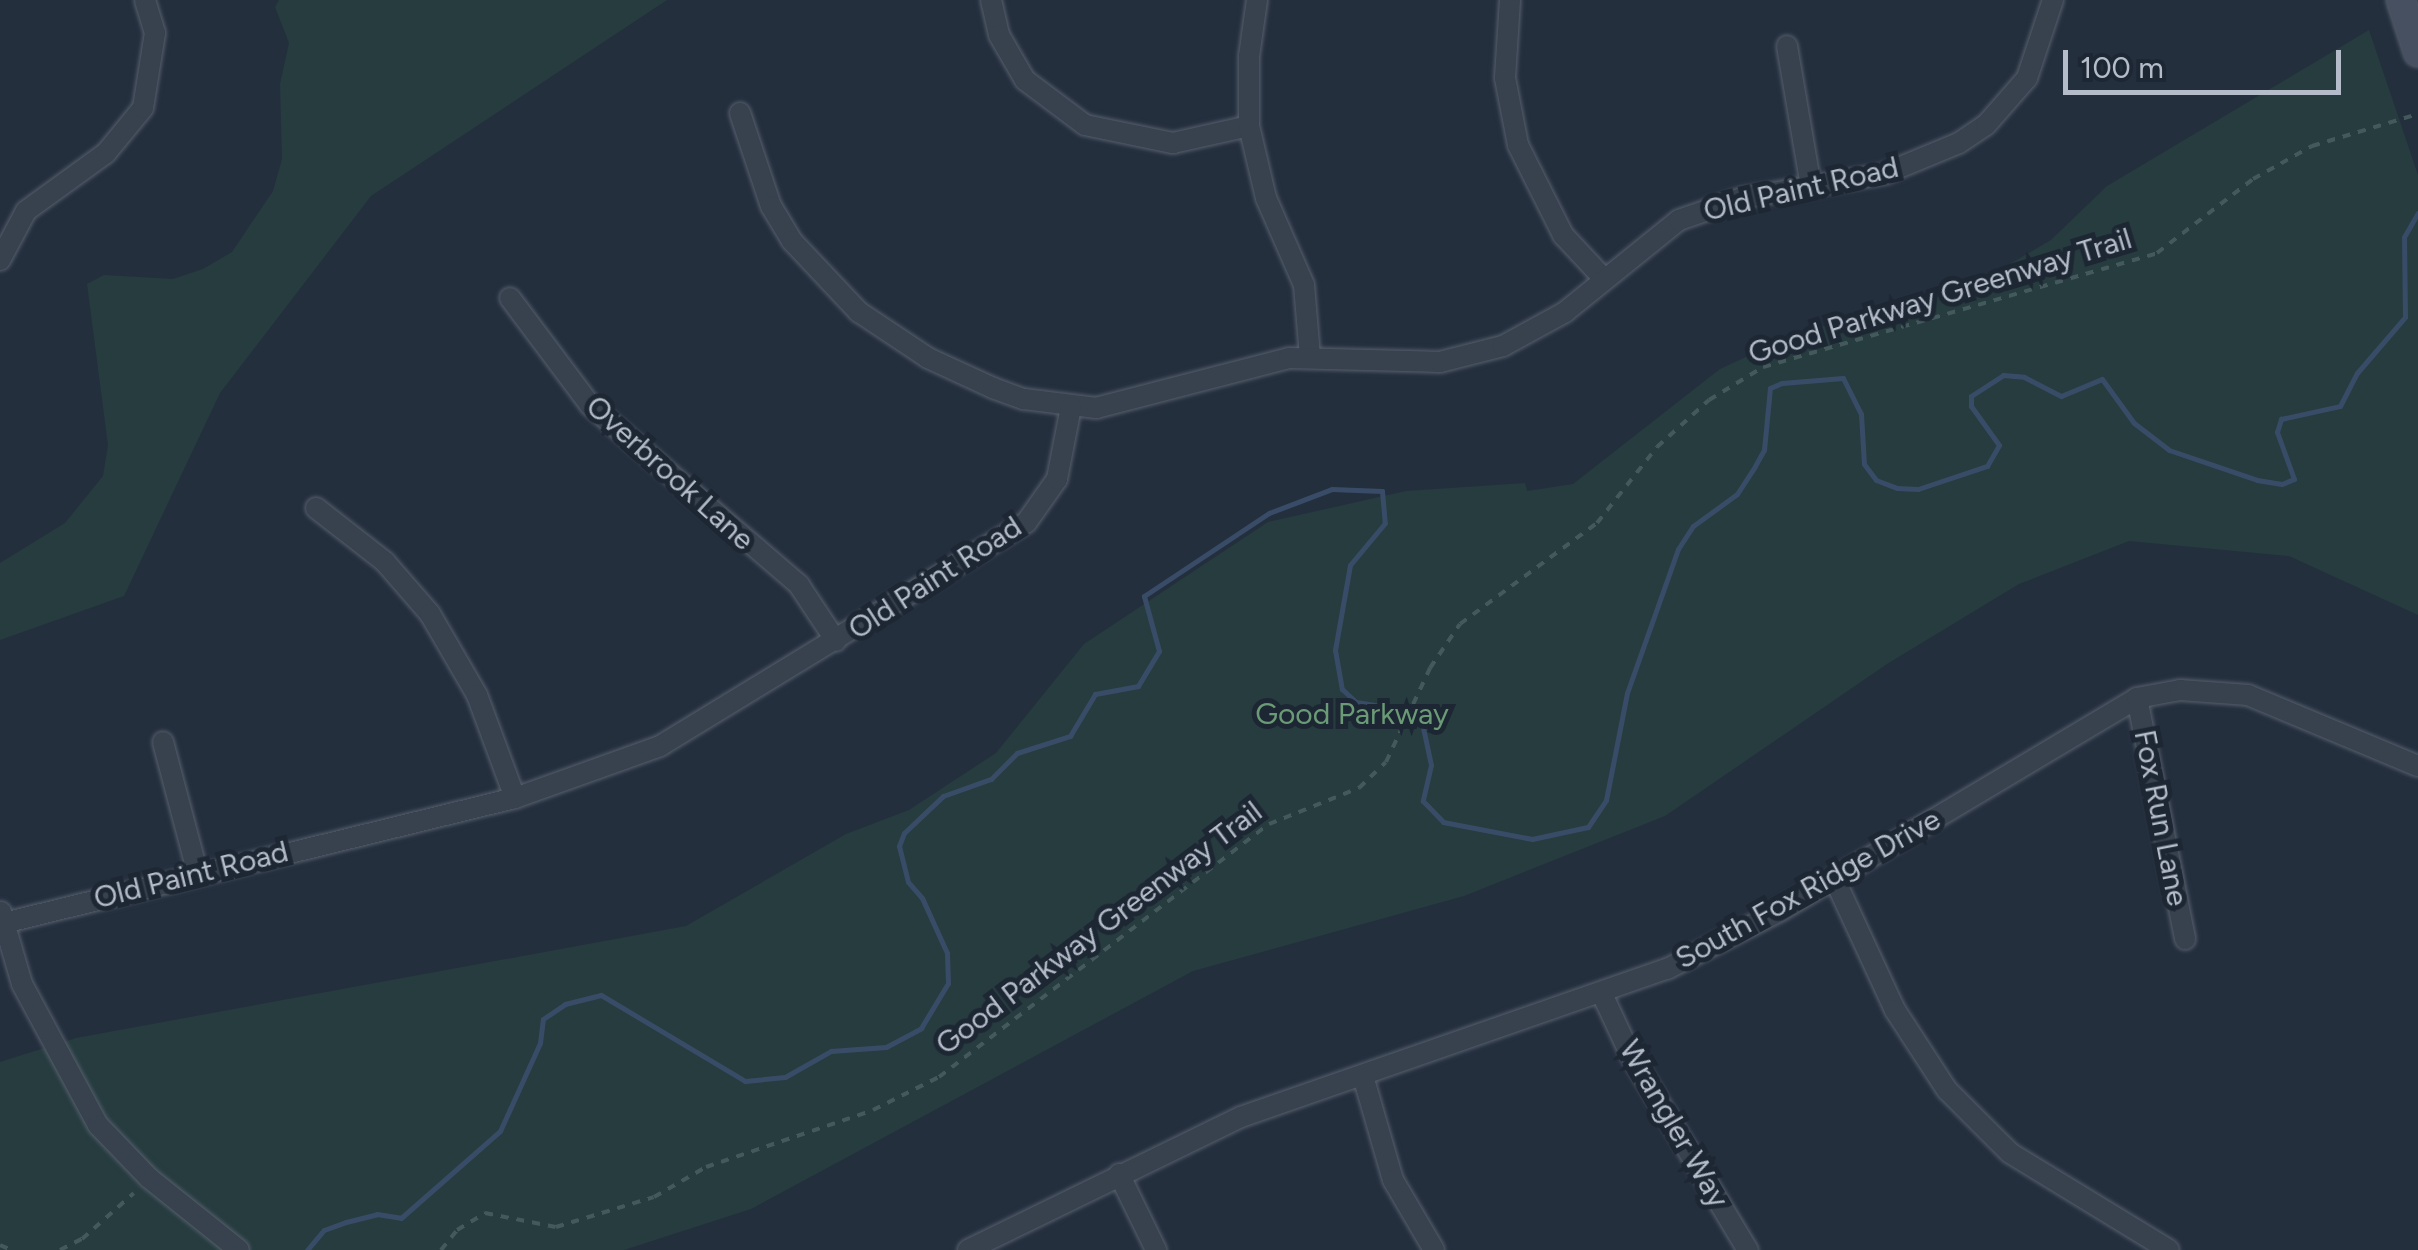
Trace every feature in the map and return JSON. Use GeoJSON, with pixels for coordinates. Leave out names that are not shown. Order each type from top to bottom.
{"type":"FeatureCollection","features":[{"type":"Feature","properties":{"kind":"street"},"geometry":{"type":"LineString","coordinates":[[2,249],[26,211],[106,153],[143,108],[155,51],[145,0]]}},
{"type":"Feature","properties":{"kind":"street"},"geometry":{"type":"LineString","coordinates":[[991,0],[999,35],[1025,80],[1085,125],[1173,143],[1249,126]]}},
{"type":"Feature","properties":{"kind":"street"},"geometry":{"type":"LineString","coordinates":[[1258,0],[1248,56],[1249,126],[1266,198],[1304,286],[1310,357]]}},
{"type":"Feature","properties":{"kind":"street"},"geometry":{"type":"LineString","coordinates":[[1510,0],[1505,78],[1518,145],[1563,235],[1604,279]]}},
{"type":"Feature","properties":{"kind":"street","name":"Old Paint Road"},"geometry":{"type":"LineString","coordinates":[[2,917],[515,798],[660,746],[1026,522],[1057,480],[1071,407],[1132,404],[1240,367],[1310,357],[1405,363],[1474,356],[1535,332],[1678,220],[1742,198],[1884,174],[1986,125],[2027,78],[2053,0]]}},
{"type":"Feature","properties":{"kind":"street"},"geometry":{"type":"LineString","coordinates":[[2401,0],[2418,52]]}},
{"type":"Feature","properties":{"kind":"street"},"geometry":{"type":"LineString","coordinates":[[1787,46],[1811,187]]}},
{"type":"Feature","properties":{"kind":"street"},"geometry":{"type":"LineString","coordinates":[[740,113],[771,206],[792,241],[859,312],[890,336],[993,388],[1071,407]]}},
{"type":"Feature","properties":{"kind":"street","name":"Overbrook Lane"},"geometry":{"type":"LineString","coordinates":[[510,298],[590,405],[799,585],[836,641]]}},
{"type":"Feature","properties":{"kind":"street"},"geometry":{"type":"LineString","coordinates":[[316,508],[385,562],[430,614],[477,695],[515,798]]}},
{"type":"Feature","properties":{"kind":"street","name":"South Fox Ridge Drive"},"geometry":{"type":"LineString","coordinates":[[968,1250],[1241,1117],[1602,996],[1724,942],[2138,698],[2180,690],[2248,695],[2418,766]]}},
{"type":"Feature","properties":{"kind":"street","name":"Fox Run Lane"},"geometry":{"type":"LineString","coordinates":[[2138,698],[2185,939]]}},
{"type":"Feature","properties":{"kind":"street"},"geometry":{"type":"LineString","coordinates":[[164,742],[197,872]]}},
{"type":"Feature","properties":{"kind":"street"},"geometry":{"type":"LineString","coordinates":[[1834,878],[1894,1010],[1947,1090],[2010,1153],[2169,1250]]}},
{"type":"Feature","properties":{"kind":"street"},"geometry":{"type":"LineString","coordinates":[[2,917],[22,984],[98,1125],[149,1178],[239,1250]]}},
{"type":"Feature","properties":{"kind":"street","name":"Wrangler Way"},"geometry":{"type":"LineString","coordinates":[[1602,996],[1630,1054],[1748,1250]]}},
{"type":"Feature","properties":{"kind":"street"},"geometry":{"type":"LineString","coordinates":[[1363,1076],[1393,1180],[1434,1250]]}},
{"type":"Feature","properties":{"kind":"street"},"geometry":{"type":"LineString","coordinates":[[1119,1174],[1156,1250]]}},
{"type":"Feature","properties":{"kind":"path","name":"Good Parkway Greenway Trail"},"geometry":{"type":"LineString","coordinates":[[442,1250],[457,1230],[485,1214],[556,1226],[654,1197],[706,1167],[873,1110],[939,1077],[1269,824],[1359,788],[1386,762],[1430,668],[1460,624],[1597,523],[1657,447],[1710,400],[1763,367],[2157,253],[2253,178],[2312,146],[2418,114]]}},
{"type":"Feature","properties":{"kind":"path"},"geometry":{"type":"LineString","coordinates":[[60,1250],[111,1216],[149,1178]]}},
{"type":"Feature","properties":{"kind":"path"},"geometry":{"type":"LineString","coordinates":[[0,1245],[11,1250]]}},
{"type":"Feature","properties":{"kind":"green space"},"geometry":{"type":"Polygon","coordinates":[[[279,0],[667,0],[371,196],[220,393],[124,596],[0,640],[0,563],[65,523],[103,476],[108,445],[87,284],[104,275],[173,279],[203,269],[232,252],[273,191],[282,159],[280,84],[289,43],[275,7],[279,0]]]}},
{"type":"Feature","properties":{"kind":"green space","name":"Good Parkway"},"geometry":{"type":"Polygon","coordinates":[[[2369,30],[2418,175],[2418,615],[2289,556],[2129,541],[2019,584],[1887,664],[1665,816],[1464,896],[1193,971],[751,1209],[624,1250],[0,1250],[0,1062],[76,1038],[686,926],[846,834],[909,810],[996,753],[1084,644],[1268,522],[1406,491],[1525,483],[1527,491],[1573,484],[1720,369],[1796,334],[1984,279],[2051,240],[2107,186],[2369,30]]]}},
{"type":"Feature","properties":{"kind":"waterway"},"geometry":{"type":"LineString","coordinates":[[1422,723],[1431,765],[1423,801],[1443,822],[1532,839],[1588,827],[1606,800],[1627,693],[1678,549],[1693,526],[1737,494],[1755,466],[1764,450],[1770,388],[1782,383],[1843,378],[1861,414],[1864,464],[1876,480],[1897,488],[1918,489],[1987,466],[1999,445],[1971,406],[1971,396],[2003,375],[2024,377],[2061,396],[2102,379],[2134,423],[2169,450],[2257,480],[2282,484],[2294,479],[2277,432],[2281,419],[2340,406],[2357,373],[2405,317],[2404,237],[2418,213]]}},
{"type":"Feature","properties":{"kind":"waterway"},"geometry":{"type":"LineString","coordinates":[[307,1250],[324,1230],[346,1222],[377,1214],[401,1218],[500,1131],[540,1043],[543,1019],[565,1004],[601,995],[745,1081],[785,1077],[831,1051],[886,1047],[921,1028],[948,983],[947,953],[922,898],[908,882],[899,846],[904,833],[943,796],[991,779],[1017,753],[1070,736],[1095,694],[1138,686],[1159,651],[1144,596],[1269,513],[1332,489],[1382,491],[1385,523],[1350,565],[1335,650],[1342,689],[1356,702],[1392,708]]}}]}
